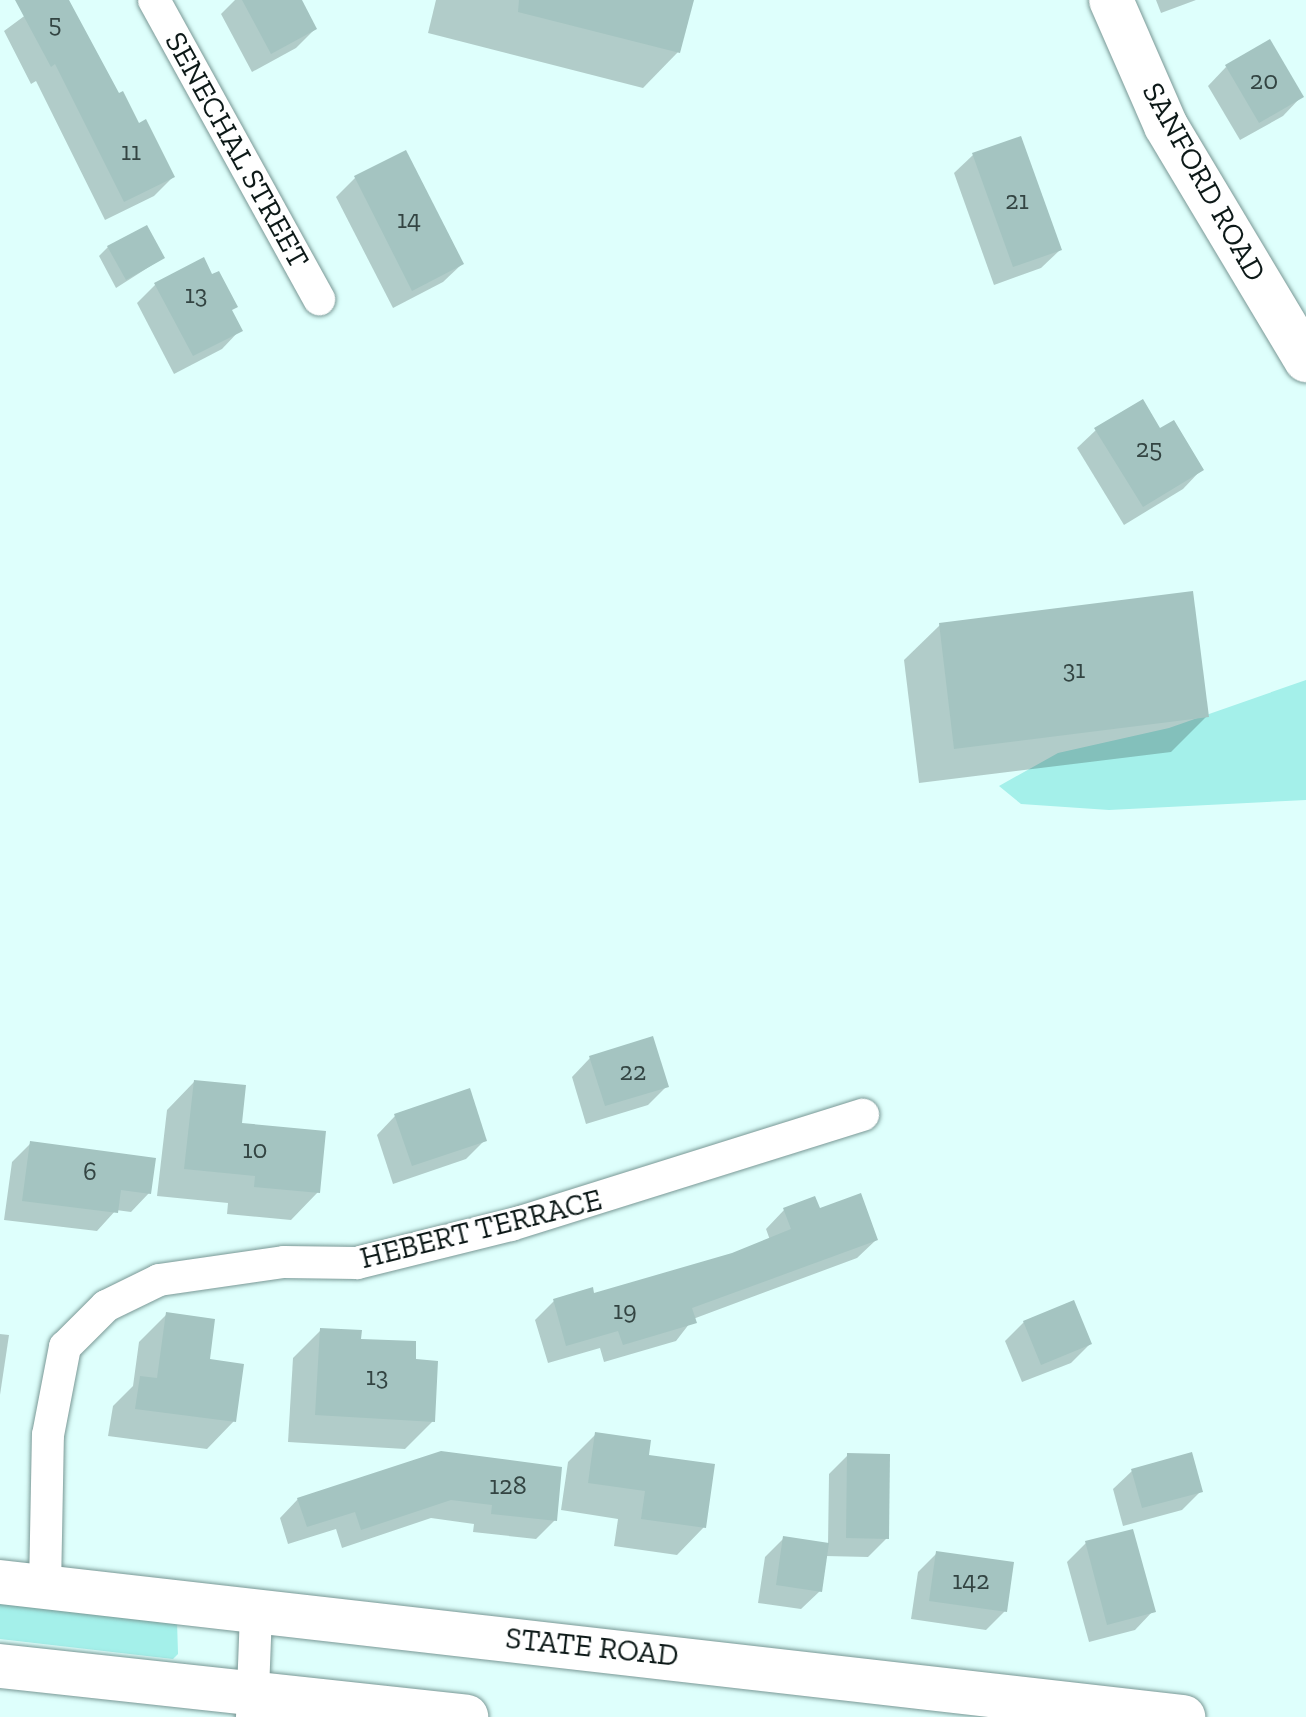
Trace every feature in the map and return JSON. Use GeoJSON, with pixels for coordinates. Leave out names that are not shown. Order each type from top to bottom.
{"type":"FeatureCollection","features":[{"type":"Feature","properties":{"kind":"main road","name":"SANFORD ROAD"},"geometry":{"type":"LineString","coordinates":[[1111,0],[1166,126],[1306,360]]}},
{"type":"Feature","properties":{"kind":"main road","name":"STATE ROAD"},"geometry":{"type":"LineString","coordinates":[[0,1582],[256,1613],[644,1652],[1183,1717]]}},
{"type":"Feature","properties":{"kind":"main road"},"geometry":{"type":"LineString","coordinates":[[0,1666],[252,1705],[466,1717]]}},
{"type":"Feature","properties":{"kind":"street","name":"SENECHAL STREET"},"geometry":{"type":"LineString","coordinates":[[154,0],[319,299]]}},
{"type":"Feature","properties":{"kind":"street","name":"HEBERT TERRACE"},"geometry":{"type":"LineString","coordinates":[[45,1588],[48,1435],[65,1347],[106,1306],[159,1280],[284,1262],[357,1263],[496,1229],[759,1151],[863,1115]]}},
{"type":"Feature","properties":{"kind":"street"},"geometry":{"type":"LineString","coordinates":[[252,1705],[256,1613]]}},
{"type":"Feature","properties":{"kind":"shaded area"},"geometry":{"type":"Polygon","coordinates":[[[1306,680],[1306,800],[1109,810],[1021,804],[999,786],[1058,753],[1169,728],[1306,680]]]}},
{"type":"Feature","properties":{"kind":"shaded area"},"geometry":{"type":"Polygon","coordinates":[[[0,1599],[177,1622],[178,1654],[173,1659],[0,1639],[0,1599]]]}},
{"type":"Feature","properties":{"kind":"building"},"geometry":{"type":"Polygon","coordinates":[[[15,0],[69,0],[119,93],[123,91],[139,123],[146,119],[175,177],[124,202],[55,64],[51,67],[15,0]]]}},
{"type":"Feature","properties":{"kind":"building"},"geometry":{"type":"Polygon","coordinates":[[[242,0],[302,0],[317,29],[271,54],[242,0]]]}},
{"type":"Feature","properties":{"kind":"building"},"geometry":{"type":"Polygon","coordinates":[[[519,0],[694,0],[680,53],[518,12],[519,0]]]}},
{"type":"Feature","properties":{"kind":"building"},"geometry":{"type":"Polygon","coordinates":[[[1270,39],[1304,97],[1259,123],[1225,65],[1270,39]]]}},
{"type":"Feature","properties":{"kind":"building"},"geometry":{"type":"Polygon","coordinates":[[[1021,136],[1062,250],[1013,267],[972,153],[1021,136]]]}},
{"type":"Feature","properties":{"kind":"building"},"geometry":{"type":"Polygon","coordinates":[[[406,150],[464,264],[412,291],[354,176],[406,150]]]}},
{"type":"Feature","properties":{"kind":"building"},"geometry":{"type":"Polygon","coordinates":[[[147,225],[165,258],[126,280],[107,246],[147,225]]]}},
{"type":"Feature","properties":{"kind":"building"},"geometry":{"type":"Polygon","coordinates":[[[204,257],[212,274],[219,271],[238,307],[232,310],[243,331],[193,356],[154,283],[204,257]]]}},
{"type":"Feature","properties":{"kind":"building"},"geometry":{"type":"Polygon","coordinates":[[[1143,399],[1160,428],[1174,420],[1204,470],[1143,507],[1094,428],[1143,399]]]}},
{"type":"Feature","properties":{"kind":"building"},"geometry":{"type":"Polygon","coordinates":[[[1193,591],[1209,717],[954,749],[939,623],[1193,591]]]}},
{"type":"Feature","properties":{"kind":"building"},"geometry":{"type":"Polygon","coordinates":[[[653,1036],[669,1087],[605,1106],[589,1056],[653,1036]]]}},
{"type":"Feature","properties":{"kind":"building"},"geometry":{"type":"Polygon","coordinates":[[[194,1080],[246,1085],[242,1123],[326,1131],[320,1193],[254,1187],[255,1176],[184,1169],[194,1080]]]}},
{"type":"Feature","properties":{"kind":"building"},"geometry":{"type":"Polygon","coordinates":[[[470,1088],[487,1141],[412,1166],[394,1114],[470,1088]]]}},
{"type":"Feature","properties":{"kind":"building"},"geometry":{"type":"Polygon","coordinates":[[[30,1141],[156,1158],[151,1194],[121,1190],[118,1213],[22,1201],[30,1141]]]}},
{"type":"Feature","properties":{"kind":"building"},"geometry":{"type":"Polygon","coordinates":[[[861,1193],[878,1240],[692,1308],[697,1323],[623,1345],[618,1331],[566,1346],[553,1299],[593,1287],[594,1293],[732,1253],[791,1229],[783,1208],[815,1196],[820,1208],[861,1193]]]}},
{"type":"Feature","properties":{"kind":"building"},"geometry":{"type":"Polygon","coordinates":[[[1074,1300],[1092,1344],[1041,1365],[1023,1321],[1074,1300]]]}},
{"type":"Feature","properties":{"kind":"building"},"geometry":{"type":"Polygon","coordinates":[[[166,1312],[215,1319],[210,1359],[244,1364],[236,1422],[135,1409],[140,1376],[157,1378],[166,1312]]]}},
{"type":"Feature","properties":{"kind":"building"},"geometry":{"type":"Polygon","coordinates":[[[320,1328],[362,1330],[361,1339],[416,1341],[416,1359],[438,1361],[435,1422],[315,1415],[320,1328]]]}},
{"type":"Feature","properties":{"kind":"building"},"geometry":{"type":"Polygon","coordinates":[[[595,1432],[651,1440],[649,1455],[715,1464],[706,1528],[641,1519],[645,1491],[588,1483],[595,1432]]]}},
{"type":"Feature","properties":{"kind":"building"},"geometry":{"type":"Polygon","coordinates":[[[441,1451],[562,1467],[557,1521],[491,1514],[492,1505],[451,1500],[361,1530],[355,1512],[307,1527],[297,1498],[441,1451]]]}},
{"type":"Feature","properties":{"kind":"building"},"geometry":{"type":"Polygon","coordinates":[[[1192,1452],[1203,1492],[1142,1508],[1131,1469],[1192,1452]]]}},
{"type":"Feature","properties":{"kind":"building"},"geometry":{"type":"Polygon","coordinates":[[[847,1453],[890,1454],[889,1539],[846,1538],[847,1453]]]}},
{"type":"Feature","properties":{"kind":"building"},"geometry":{"type":"Polygon","coordinates":[[[1133,1529],[1156,1612],[1107,1625],[1085,1541],[1133,1529]]]}},
{"type":"Feature","properties":{"kind":"building"},"geometry":{"type":"Polygon","coordinates":[[[783,1536],[829,1543],[822,1592],[776,1585],[783,1536]]]}},
{"type":"Feature","properties":{"kind":"building"},"geometry":{"type":"Polygon","coordinates":[[[936,1551],[1014,1562],[1007,1612],[929,1601],[936,1551]]]}}]}
